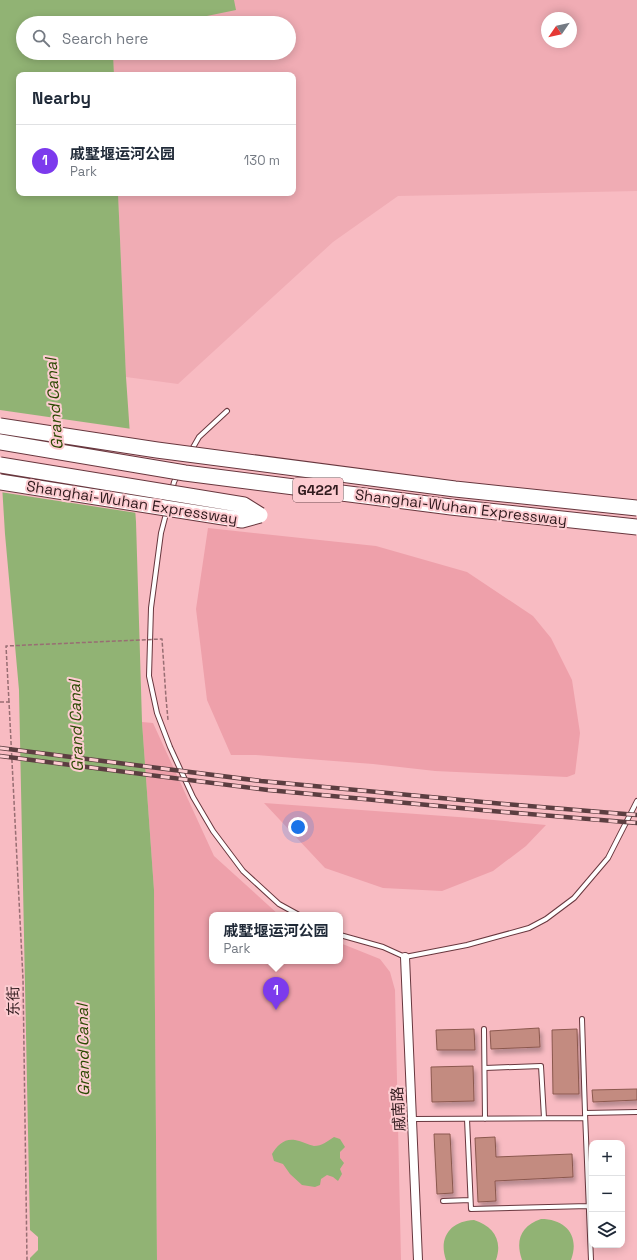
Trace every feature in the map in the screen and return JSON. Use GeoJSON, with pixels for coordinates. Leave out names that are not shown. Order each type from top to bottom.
{"type":"FeatureCollection","features":[{"type":"Feature","properties":{"kind":"highway","name":"Shanghai-Wuhan Expressway"},"geometry":{"type":"LineString","coordinates":[[0,426],[157,450],[447,488],[637,508]]}},
{"type":"Feature","properties":{"kind":"highway","name":"Shanghai-Wuhan Expressway"},"geometry":{"type":"LineString","coordinates":[[0,442],[185,473],[450,507],[637,527]]}},
{"type":"Feature","properties":{"kind":"highway","name":"Shanghai-Wuhan Expressway"},"geometry":{"type":"LineString","coordinates":[[0,466],[244,505],[260,516],[242,520],[0,482]]}},
{"type":"Feature","properties":{"kind":"street","name":"戚南路"},"geometry":{"type":"LineString","coordinates":[[405,957],[418,1260]]}},
{"type":"Feature","properties":{"kind":"lane"},"geometry":{"type":"LineString","coordinates":[[188,456],[199,437],[227,411]]}},
{"type":"Feature","properties":{"kind":"lane"},"geometry":{"type":"LineString","coordinates":[[170,496],[174,482],[181,469]]}},
{"type":"Feature","properties":{"kind":"lane"},"geometry":{"type":"LineString","coordinates":[[169,504],[161,533],[151,608],[149,676],[157,713],[170,747],[193,797],[213,831],[243,871],[279,904],[294,912]]}},
{"type":"Feature","properties":{"kind":"lane"},"geometry":{"type":"LineString","coordinates":[[343,936],[383,947],[405,957],[468,944],[529,928],[546,920],[574,898],[608,858],[637,801]]}},
{"type":"Feature","properties":{"kind":"lane"},"geometry":{"type":"LineString","coordinates":[[467,1119],[471,1209],[589,1206],[582,1019]]}},
{"type":"Feature","properties":{"kind":"lane"},"geometry":{"type":"LineString","coordinates":[[484,1029],[485,1119]]}},
{"type":"Feature","properties":{"kind":"lane"},"geometry":{"type":"LineString","coordinates":[[484,1068],[541,1066],[544,1118]]}},
{"type":"Feature","properties":{"kind":"lane"},"geometry":{"type":"LineString","coordinates":[[413,1119],[544,1118],[637,1112]]}},
{"type":"Feature","properties":{"kind":"lane"},"geometry":{"type":"LineString","coordinates":[[443,1201],[470,1200]]}},
{"type":"Feature","properties":{"kind":"lane"},"geometry":{"type":"LineString","coordinates":[[589,1212],[591,1260]]}},
{"type":"Feature","properties":{"kind":"path","name":"东街"},"geometry":{"type":"LineString","coordinates":[[27,1260],[23,979],[6,646],[162,639],[166,698]]}},
{"type":"Feature","properties":{"kind":"path"},"geometry":{"type":"LineString","coordinates":[[0,702],[9,702]]}},
{"type":"Feature","properties":{"kind":"shaded area"},"geometry":{"type":"Polygon","coordinates":[[[163,0],[637,0],[637,191],[398,196],[333,242],[178,384],[126,377],[118,196],[296,196],[296,72],[114,72],[113,60],[296,60],[296,16],[149,16],[163,0]]]}},
{"type":"Feature","properties":{"kind":"shaded area"},"geometry":{"type":"Polygon","coordinates":[[[208,528],[376,546],[467,572],[533,616],[551,638],[572,680],[580,733],[575,774],[567,777],[435,771],[373,764],[256,755],[231,755],[207,700],[196,609],[208,528]]]}},
{"type":"Feature","properties":{"kind":"shaded area"},"geometry":{"type":"Polygon","coordinates":[[[142,722],[153,723],[214,856],[276,912],[209,912],[209,964],[343,964],[343,944],[380,959],[390,972],[395,990],[401,1260],[157,1260],[154,890],[142,722]]]}},
{"type":"Feature","properties":{"kind":"shaded area"},"geometry":{"type":"Polygon","coordinates":[[[264,803],[472,818],[546,825],[526,846],[493,871],[442,891],[383,888],[325,868],[264,803]]]}},
{"type":"Feature","properties":{"kind":"water","name":"Grand Canal"},"geometry":{"type":"Polygon","coordinates":[[[0,0],[234,0],[236,10],[207,16],[16,16],[16,60],[113,60],[114,72],[16,72],[16,196],[118,196],[126,377],[136,522],[142,722],[154,890],[157,1260],[30,1260],[30,1258],[38,1250],[38,1237],[30,1230],[19,690],[5,534],[0,452],[0,0]]]}},
{"type":"Feature","properties":{"kind":"water"},"geometry":{"type":"Polygon","coordinates":[[[334,1137],[340,1139],[345,1147],[340,1152],[340,1158],[344,1163],[340,1169],[342,1174],[338,1181],[327,1175],[321,1179],[320,1185],[315,1187],[302,1185],[290,1174],[283,1164],[274,1161],[272,1154],[279,1145],[285,1141],[295,1140],[317,1146],[334,1137]]]}},
{"type":"Feature","properties":{"kind":"water"},"geometry":{"type":"Polygon","coordinates":[[[541,1219],[558,1222],[569,1230],[574,1243],[571,1260],[522,1260],[519,1246],[521,1235],[524,1230],[534,1222],[541,1219]]]}},
{"type":"Feature","properties":{"kind":"water"},"geometry":{"type":"Polygon","coordinates":[[[474,1220],[486,1226],[495,1235],[498,1246],[496,1260],[446,1260],[444,1244],[448,1232],[459,1223],[474,1220]]]}},
{"type":"Feature","properties":{"kind":"pier"},"geometry":{"type":"Polygon","coordinates":[[[0,410],[132,429],[137,513],[0,492],[0,410]]]}},
{"type":"Feature","properties":{"kind":"building"},"geometry":{"type":"Polygon","coordinates":[[[539,1028],[540,1047],[491,1049],[490,1031],[539,1028]]]}},
{"type":"Feature","properties":{"kind":"building"},"geometry":{"type":"Polygon","coordinates":[[[474,1029],[475,1050],[437,1050],[436,1030],[474,1029]]]}},
{"type":"Feature","properties":{"kind":"building"},"geometry":{"type":"Polygon","coordinates":[[[577,1029],[579,1094],[553,1094],[552,1030],[577,1029]]]}},
{"type":"Feature","properties":{"kind":"building"},"geometry":{"type":"Polygon","coordinates":[[[473,1066],[474,1101],[432,1102],[431,1067],[473,1066]]]}},
{"type":"Feature","properties":{"kind":"building"},"geometry":{"type":"Polygon","coordinates":[[[637,1089],[637,1100],[593,1102],[592,1090],[637,1089]]]}},
{"type":"Feature","properties":{"kind":"building"},"geometry":{"type":"Polygon","coordinates":[[[434,1134],[450,1134],[453,1193],[437,1194],[434,1134]]]}},
{"type":"Feature","properties":{"kind":"building"},"geometry":{"type":"Polygon","coordinates":[[[495,1137],[496,1157],[572,1154],[573,1177],[495,1181],[496,1201],[478,1202],[475,1138],[495,1137]]]}},
{"type":"Feature","properties":{"kind":"railway"},"geometry":{"type":"LineString","coordinates":[[0,748],[261,781],[637,815]]}},
{"type":"Feature","properties":{"kind":"railway"},"geometry":{"type":"LineString","coordinates":[[0,756],[268,790],[637,823]]}},
{"type":"Feature","properties":{"kind":"place","name":"戚墅堰运河公园"},"geometry":{"type":"Point","coordinates":[276,1010]}}]}
